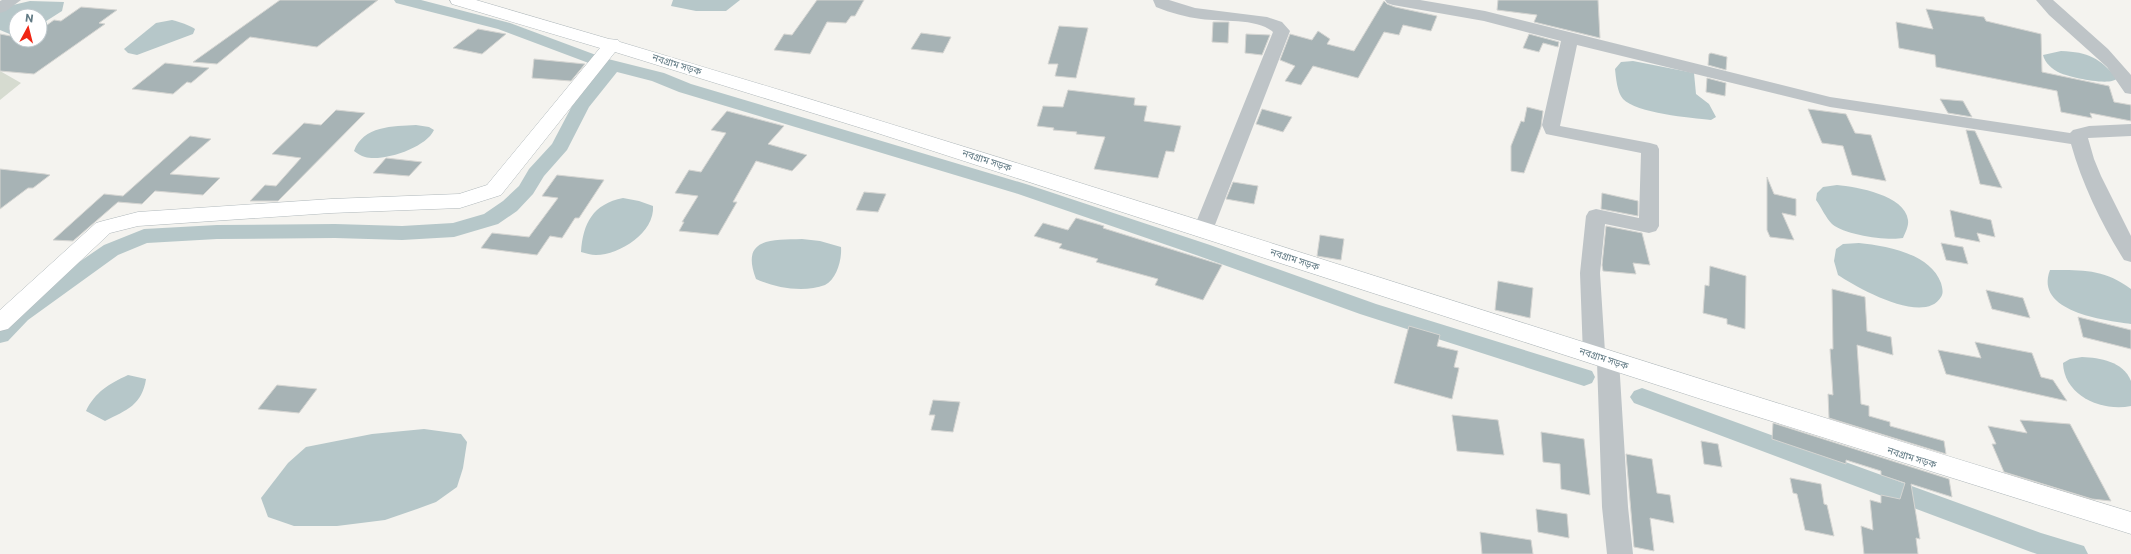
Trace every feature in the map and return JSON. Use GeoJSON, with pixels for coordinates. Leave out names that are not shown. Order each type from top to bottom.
{"type":"FeatureCollection","features":[{"type":"Feature","properties":{"kind":"main road","name":"নবগ্রাম সড়ক"},"geometry":{"type":"LineString","coordinates":[[458,0],[609,48],[920,139],[1897,453],[2131,522]]}},
{"type":"Feature","properties":{"kind":"main road"},"geometry":{"type":"LineString","coordinates":[[0,323],[103,228],[138,219],[331,206],[460,201],[494,190],[609,48]]}},
{"type":"Feature","properties":{"kind":"street"},"geometry":{"type":"LineString","coordinates":[[0,8],[13,0]]}},
{"type":"Feature","properties":{"kind":"street"},"geometry":{"type":"LineString","coordinates":[[1161,0],[1162,4],[1175,9],[1196,14],[1226,16],[1265,22],[1280,28],[1282,31],[1203,230]]}},
{"type":"Feature","properties":{"kind":"street"},"geometry":{"type":"LineString","coordinates":[[1393,0],[1485,16],[1652,59],[1830,102],[2078,140]]}},
{"type":"Feature","properties":{"kind":"street"},"geometry":{"type":"LineString","coordinates":[[2044,0],[2057,14],[2098,47],[2126,78],[2131,89]]}},
{"type":"Feature","properties":{"kind":"street"},"geometry":{"type":"LineString","coordinates":[[1570,37],[1551,125],[1552,130],[1650,149],[1649,226],[1596,216],[1590,273],[1601,358],[1620,554]]}},
{"type":"Feature","properties":{"kind":"street"},"geometry":{"type":"LineString","coordinates":[[2131,130],[2089,132],[2079,134],[2078,140],[2090,174],[2131,255]]}},
{"type":"Feature","properties":{"kind":"shaded area"},"geometry":{"type":"Polygon","coordinates":[[[673,0],[740,0],[726,11],[696,11],[671,6],[673,0]]]}},
{"type":"Feature","properties":{"kind":"shaded area"},"geometry":{"type":"Polygon","coordinates":[[[30,1],[64,2],[62,11],[48,20],[48,8],[8,8],[8,33],[0,30],[0,12],[13,5],[30,1]]]}},
{"type":"Feature","properties":{"kind":"shaded area"},"geometry":{"type":"Polygon","coordinates":[[[172,20],[195,29],[193,34],[137,55],[128,53],[124,49],[156,23],[172,20]]]}},
{"type":"Feature","properties":{"kind":"shaded area"},"geometry":{"type":"Polygon","coordinates":[[[2061,51],[2079,53],[2093,57],[2105,65],[2117,78],[2113,81],[2107,82],[2081,79],[2060,73],[2049,66],[2043,55],[2061,51]]]}},
{"type":"Feature","properties":{"kind":"shaded area"},"geometry":{"type":"Polygon","coordinates":[[[1633,61],[1694,73],[1696,94],[1709,104],[1716,117],[1711,120],[1664,114],[1639,108],[1630,104],[1623,99],[1619,93],[1615,69],[1621,62],[1633,61]]]}},
{"type":"Feature","properties":{"kind":"shaded area"},"geometry":{"type":"Polygon","coordinates":[[[0,71],[21,83],[0,100],[0,71]]]}},
{"type":"Feature","properties":{"kind":"shaded area"},"geometry":{"type":"Polygon","coordinates":[[[416,125],[429,127],[434,130],[422,143],[413,148],[393,155],[373,158],[364,157],[354,151],[358,143],[372,132],[389,127],[416,125]]]}},
{"type":"Feature","properties":{"kind":"shaded area"},"geometry":{"type":"Polygon","coordinates":[[[1837,185],[1867,190],[1889,198],[1898,204],[1905,211],[1908,220],[1903,238],[1887,239],[1866,236],[1846,231],[1832,224],[1816,200],[1817,193],[1823,187],[1837,185]]]}},
{"type":"Feature","properties":{"kind":"shaded area"},"geometry":{"type":"Polygon","coordinates":[[[623,198],[639,201],[653,206],[652,216],[642,233],[625,246],[615,251],[596,255],[581,252],[584,232],[592,216],[604,205],[623,198]]]}},
{"type":"Feature","properties":{"kind":"shaded area"},"geometry":{"type":"Polygon","coordinates":[[[802,239],[820,241],[841,247],[841,257],[836,274],[829,282],[825,285],[817,287],[799,289],[772,285],[756,279],[752,265],[752,255],[756,248],[770,241],[802,239]]]}},
{"type":"Feature","properties":{"kind":"shaded area"},"geometry":{"type":"Polygon","coordinates":[[[1859,243],[1894,249],[1917,258],[1935,273],[1941,283],[1943,292],[1941,297],[1932,305],[1920,307],[1906,306],[1874,295],[1838,275],[1834,261],[1836,249],[1843,244],[1859,243]]]}},
{"type":"Feature","properties":{"kind":"shaded area"},"geometry":{"type":"Polygon","coordinates":[[[2050,270],[2093,272],[2121,282],[2131,289],[2131,324],[2089,316],[2074,311],[2061,304],[2052,296],[2048,284],[2050,270]]]}},
{"type":"Feature","properties":{"kind":"shaded area"},"geometry":{"type":"Polygon","coordinates":[[[2082,357],[2096,358],[2110,362],[2117,365],[2127,374],[2131,381],[2131,406],[2120,407],[2097,404],[2077,393],[2065,375],[2063,363],[2070,359],[2082,357]]]}},
{"type":"Feature","properties":{"kind":"shaded area"},"geometry":{"type":"Polygon","coordinates":[[[128,375],[146,379],[141,395],[132,406],[105,421],[86,411],[103,389],[128,375]]]}},
{"type":"Feature","properties":{"kind":"shaded area"},"geometry":{"type":"Polygon","coordinates":[[[424,429],[461,434],[467,442],[463,468],[457,487],[436,502],[385,520],[337,526],[294,526],[268,517],[261,498],[288,463],[306,447],[372,434],[424,429]]]}},
{"type":"Feature","properties":{"kind":"building"},"geometry":{"type":"Polygon","coordinates":[[[280,0],[378,0],[317,47],[250,37],[217,64],[193,62],[280,0]]]}},
{"type":"Feature","properties":{"kind":"building"},"geometry":{"type":"Polygon","coordinates":[[[817,0],[864,0],[855,16],[851,16],[846,23],[827,22],[810,54],[774,50],[784,34],[792,35],[817,0]]]}},
{"type":"Feature","properties":{"kind":"building"},"geometry":{"type":"Polygon","coordinates":[[[1498,0],[1598,0],[1600,38],[1534,22],[1537,15],[1497,10],[1498,0]]]}},
{"type":"Feature","properties":{"kind":"building"},"geometry":{"type":"Polygon","coordinates":[[[1384,1],[1395,7],[1437,16],[1431,31],[1403,25],[1399,35],[1384,32],[1358,78],[1313,66],[1301,85],[1285,81],[1295,66],[1280,60],[1290,34],[1312,40],[1318,31],[1330,39],[1327,44],[1354,51],[1384,1]]]}},
{"type":"Feature","properties":{"kind":"building"},"geometry":{"type":"Polygon","coordinates":[[[81,7],[117,10],[99,23],[105,24],[34,74],[0,71],[0,34],[8,36],[8,48],[48,48],[48,24],[54,20],[61,21],[81,7]]]}},
{"type":"Feature","properties":{"kind":"building"},"geometry":{"type":"Polygon","coordinates":[[[1926,9],[1984,17],[1986,21],[2041,34],[2042,72],[2109,86],[2114,102],[2131,105],[2131,121],[2090,113],[2092,118],[2061,112],[2057,91],[1936,67],[1935,55],[1899,48],[1896,22],[1933,29],[1926,9]]]}},
{"type":"Feature","properties":{"kind":"building"},"geometry":{"type":"Polygon","coordinates":[[[1213,22],[1229,22],[1228,43],[1212,42],[1213,22]]]}},
{"type":"Feature","properties":{"kind":"building"},"geometry":{"type":"Polygon","coordinates":[[[1059,26],[1088,28],[1076,78],[1055,76],[1058,64],[1048,64],[1059,26]]]}},
{"type":"Feature","properties":{"kind":"building"},"geometry":{"type":"Polygon","coordinates":[[[478,29],[506,34],[482,54],[453,48],[478,29]]]}},
{"type":"Feature","properties":{"kind":"building"},"geometry":{"type":"Polygon","coordinates":[[[921,33],[951,37],[943,53],[911,49],[921,33]]]}},
{"type":"Feature","properties":{"kind":"building"},"geometry":{"type":"Polygon","coordinates":[[[1246,34],[1270,35],[1262,55],[1245,53],[1246,34]]]}},
{"type":"Feature","properties":{"kind":"building"},"geometry":{"type":"Polygon","coordinates":[[[1529,34],[1559,42],[1558,47],[1543,43],[1539,52],[1523,48],[1529,34]]]}},
{"type":"Feature","properties":{"kind":"building"},"geometry":{"type":"Polygon","coordinates":[[[1711,53],[1727,57],[1726,70],[1708,65],[1709,54],[1711,53]]]}},
{"type":"Feature","properties":{"kind":"building"},"geometry":{"type":"Polygon","coordinates":[[[534,59],[585,64],[571,81],[532,78],[534,59]]]}},
{"type":"Feature","properties":{"kind":"building"},"geometry":{"type":"Polygon","coordinates":[[[165,63],[209,68],[191,83],[187,82],[173,94],[132,89],[165,63]]]}},
{"type":"Feature","properties":{"kind":"building"},"geometry":{"type":"Polygon","coordinates":[[[1707,78],[1726,83],[1725,96],[1706,92],[1707,78]]]}},
{"type":"Feature","properties":{"kind":"building"},"geometry":{"type":"Polygon","coordinates":[[[1068,90],[1135,98],[1134,105],[1147,106],[1144,121],[1181,126],[1174,152],[1166,151],[1158,178],[1094,169],[1105,137],[1076,134],[1077,132],[1053,130],[1054,128],[1037,126],[1043,106],[1063,107],[1068,90]]]}},
{"type":"Feature","properties":{"kind":"building"},"geometry":{"type":"Polygon","coordinates":[[[1940,99],[1963,101],[1972,117],[1948,113],[1940,99]]]}},
{"type":"Feature","properties":{"kind":"building"},"geometry":{"type":"Polygon","coordinates":[[[1527,107],[1543,111],[1541,127],[1524,173],[1511,171],[1511,146],[1521,121],[1524,122],[1527,107]]]}},
{"type":"Feature","properties":{"kind":"building"},"geometry":{"type":"Polygon","coordinates":[[[1262,109],[1292,117],[1283,132],[1256,124],[1262,109]]]}},
{"type":"Feature","properties":{"kind":"building"},"geometry":{"type":"Polygon","coordinates":[[[1808,109],[1846,114],[1855,133],[1871,135],[1886,181],[1852,175],[1843,146],[1822,143],[1808,109]]]}},
{"type":"Feature","properties":{"kind":"building"},"geometry":{"type":"Polygon","coordinates":[[[336,110],[365,113],[278,201],[250,201],[265,185],[276,186],[301,158],[272,154],[304,123],[321,125],[336,110]]]}},
{"type":"Feature","properties":{"kind":"building"},"geometry":{"type":"Polygon","coordinates":[[[727,111],[784,126],[768,144],[807,155],[792,171],[756,161],[733,202],[737,202],[718,235],[679,231],[684,222],[682,222],[698,196],[675,193],[689,170],[701,172],[726,133],[711,130],[727,111]]]}},
{"type":"Feature","properties":{"kind":"building"},"geometry":{"type":"Polygon","coordinates":[[[1966,130],[1975,131],[2002,188],[1980,184],[1966,130]]]}},
{"type":"Feature","properties":{"kind":"building"},"geometry":{"type":"Polygon","coordinates":[[[190,136],[211,139],[170,174],[220,178],[203,195],[155,191],[142,204],[118,202],[73,241],[53,240],[104,194],[123,196],[190,136]]]}},
{"type":"Feature","properties":{"kind":"building"},"geometry":{"type":"Polygon","coordinates":[[[386,158],[422,162],[409,176],[373,173],[386,158]]]}},
{"type":"Feature","properties":{"kind":"building"},"geometry":{"type":"Polygon","coordinates":[[[0,169],[50,175],[33,188],[28,188],[0,209],[0,169]]]}},
{"type":"Feature","properties":{"kind":"building"},"geometry":{"type":"Polygon","coordinates":[[[557,175],[604,180],[579,218],[575,218],[562,238],[550,236],[537,255],[481,248],[492,233],[529,237],[558,198],[542,196],[557,175]]]}},
{"type":"Feature","properties":{"kind":"building"},"geometry":{"type":"Polygon","coordinates":[[[1767,177],[1774,194],[1796,199],[1796,216],[1782,213],[1794,240],[1770,237],[1767,230],[1767,177]]]}},
{"type":"Feature","properties":{"kind":"building"},"geometry":{"type":"Polygon","coordinates":[[[1233,182],[1258,186],[1254,204],[1226,199],[1233,182]]]}},
{"type":"Feature","properties":{"kind":"building"},"geometry":{"type":"Polygon","coordinates":[[[864,192],[886,194],[878,212],[856,210],[864,192]]]}},
{"type":"Feature","properties":{"kind":"building"},"geometry":{"type":"Polygon","coordinates":[[[1602,193],[1638,201],[1638,216],[1601,209],[1602,193]]]}},
{"type":"Feature","properties":{"kind":"building"},"geometry":{"type":"Polygon","coordinates":[[[1950,210],[1991,220],[1995,237],[1977,233],[1980,242],[1955,237],[1950,210]]]}},
{"type":"Feature","properties":{"kind":"building"},"geometry":{"type":"Polygon","coordinates":[[[1076,218],[1104,226],[1103,228],[1222,265],[1203,300],[1155,285],[1158,279],[1096,262],[1098,259],[1059,248],[1062,244],[1034,236],[1043,223],[1068,230],[1076,218]]]}},
{"type":"Feature","properties":{"kind":"building"},"geometry":{"type":"Polygon","coordinates":[[[1606,226],[1642,233],[1650,265],[1633,263],[1636,274],[1603,271],[1602,265],[1606,226]]]}},
{"type":"Feature","properties":{"kind":"building"},"geometry":{"type":"Polygon","coordinates":[[[1320,235],[1344,239],[1341,260],[1317,256],[1320,235]]]}},
{"type":"Feature","properties":{"kind":"building"},"geometry":{"type":"Polygon","coordinates":[[[1941,243],[1963,247],[1968,264],[1946,260],[1941,243]]]}},
{"type":"Feature","properties":{"kind":"building"},"geometry":{"type":"Polygon","coordinates":[[[1710,266],[1746,276],[1745,329],[1727,324],[1727,319],[1703,313],[1705,285],[1709,286],[1710,266]]]}},
{"type":"Feature","properties":{"kind":"building"},"geometry":{"type":"Polygon","coordinates":[[[1498,281],[1533,288],[1530,318],[1495,310],[1498,281]]]}},
{"type":"Feature","properties":{"kind":"building"},"geometry":{"type":"Polygon","coordinates":[[[1832,289],[1865,297],[1867,331],[1891,337],[1893,355],[1857,345],[1861,404],[1869,406],[1869,416],[1890,422],[1890,426],[1944,441],[1946,454],[1829,418],[1828,394],[1833,395],[1830,349],[1833,349],[1832,289]]]}},
{"type":"Feature","properties":{"kind":"building"},"geometry":{"type":"Polygon","coordinates":[[[1986,290],[2023,298],[2030,318],[1992,309],[1986,290]]]}},
{"type":"Feature","properties":{"kind":"building"},"geometry":{"type":"Polygon","coordinates":[[[2078,317],[2131,330],[2131,349],[2083,337],[2078,317]]]}},
{"type":"Feature","properties":{"kind":"building"},"geometry":{"type":"Polygon","coordinates":[[[1409,326],[1440,335],[1437,346],[1458,351],[1454,367],[1459,368],[1452,399],[1394,383],[1409,326]]]}},
{"type":"Feature","properties":{"kind":"building"},"geometry":{"type":"Polygon","coordinates":[[[1975,342],[2032,353],[2041,377],[2053,380],[2067,401],[1946,374],[1938,350],[1981,358],[1975,342]]]}},
{"type":"Feature","properties":{"kind":"building"},"geometry":{"type":"Polygon","coordinates":[[[277,385],[317,389],[299,413],[258,409],[277,385]]]}},
{"type":"Feature","properties":{"kind":"building"},"geometry":{"type":"Polygon","coordinates":[[[933,400],[960,402],[953,432],[931,430],[935,415],[929,415],[933,400]]]}},
{"type":"Feature","properties":{"kind":"building"},"geometry":{"type":"Polygon","coordinates":[[[1452,415],[1498,420],[1504,455],[1457,451],[1452,415]]]}},
{"type":"Feature","properties":{"kind":"building"},"geometry":{"type":"Polygon","coordinates":[[[2020,420],[2070,424],[2111,501],[2092,499],[2004,472],[1992,444],[1996,444],[1988,426],[2027,433],[2020,420]]]}},
{"type":"Feature","properties":{"kind":"building"},"geometry":{"type":"Polygon","coordinates":[[[1773,423],[1949,479],[1952,497],[1911,484],[1920,539],[1916,538],[1918,554],[1864,554],[1861,526],[1873,530],[1870,500],[1881,503],[1881,495],[1900,499],[1905,483],[1881,475],[1881,471],[1846,460],[1846,464],[1772,439],[1773,423]]]}},
{"type":"Feature","properties":{"kind":"building"},"geometry":{"type":"Polygon","coordinates":[[[1541,432],[1584,439],[1590,495],[1561,489],[1560,464],[1543,462],[1541,432]]]}},
{"type":"Feature","properties":{"kind":"building"},"geometry":{"type":"Polygon","coordinates":[[[1701,441],[1718,444],[1722,467],[1704,464],[1701,441]]]}},
{"type":"Feature","properties":{"kind":"building"},"geometry":{"type":"Polygon","coordinates":[[[1626,454],[1652,459],[1657,493],[1670,495],[1674,523],[1650,518],[1654,551],[1634,547],[1626,454]]]}},
{"type":"Feature","properties":{"kind":"building"},"geometry":{"type":"Polygon","coordinates":[[[1790,478],[1821,484],[1824,504],[1827,505],[1834,536],[1805,530],[1797,494],[1793,493],[1790,478]]]}},
{"type":"Feature","properties":{"kind":"building"},"geometry":{"type":"Polygon","coordinates":[[[1536,509],[1567,514],[1569,538],[1538,532],[1536,509]]]}},
{"type":"Feature","properties":{"kind":"building"},"geometry":{"type":"Polygon","coordinates":[[[1480,532],[1531,540],[1533,554],[1482,554],[1480,532]]]}},
{"type":"Feature","properties":{"kind":"waterway"},"geometry":{"type":"LineString","coordinates":[[402,0],[504,26],[598,62],[613,66]]}},
{"type":"Feature","properties":{"kind":"waterway"},"geometry":{"type":"LineString","coordinates":[[0,335],[20,314],[111,250],[144,236],[217,232],[335,231],[402,233],[454,230],[491,219],[510,206],[526,190],[536,173],[560,146],[581,106],[613,66]]}},
{"type":"Feature","properties":{"kind":"waterway"},"geometry":{"type":"LineString","coordinates":[[613,66],[658,77],[685,88],[1022,189],[1203,250],[1368,309],[1584,377]]}},
{"type":"Feature","properties":{"kind":"waterway"},"geometry":{"type":"LineString","coordinates":[[1642,397],[2040,544],[2075,554]]}}]}
